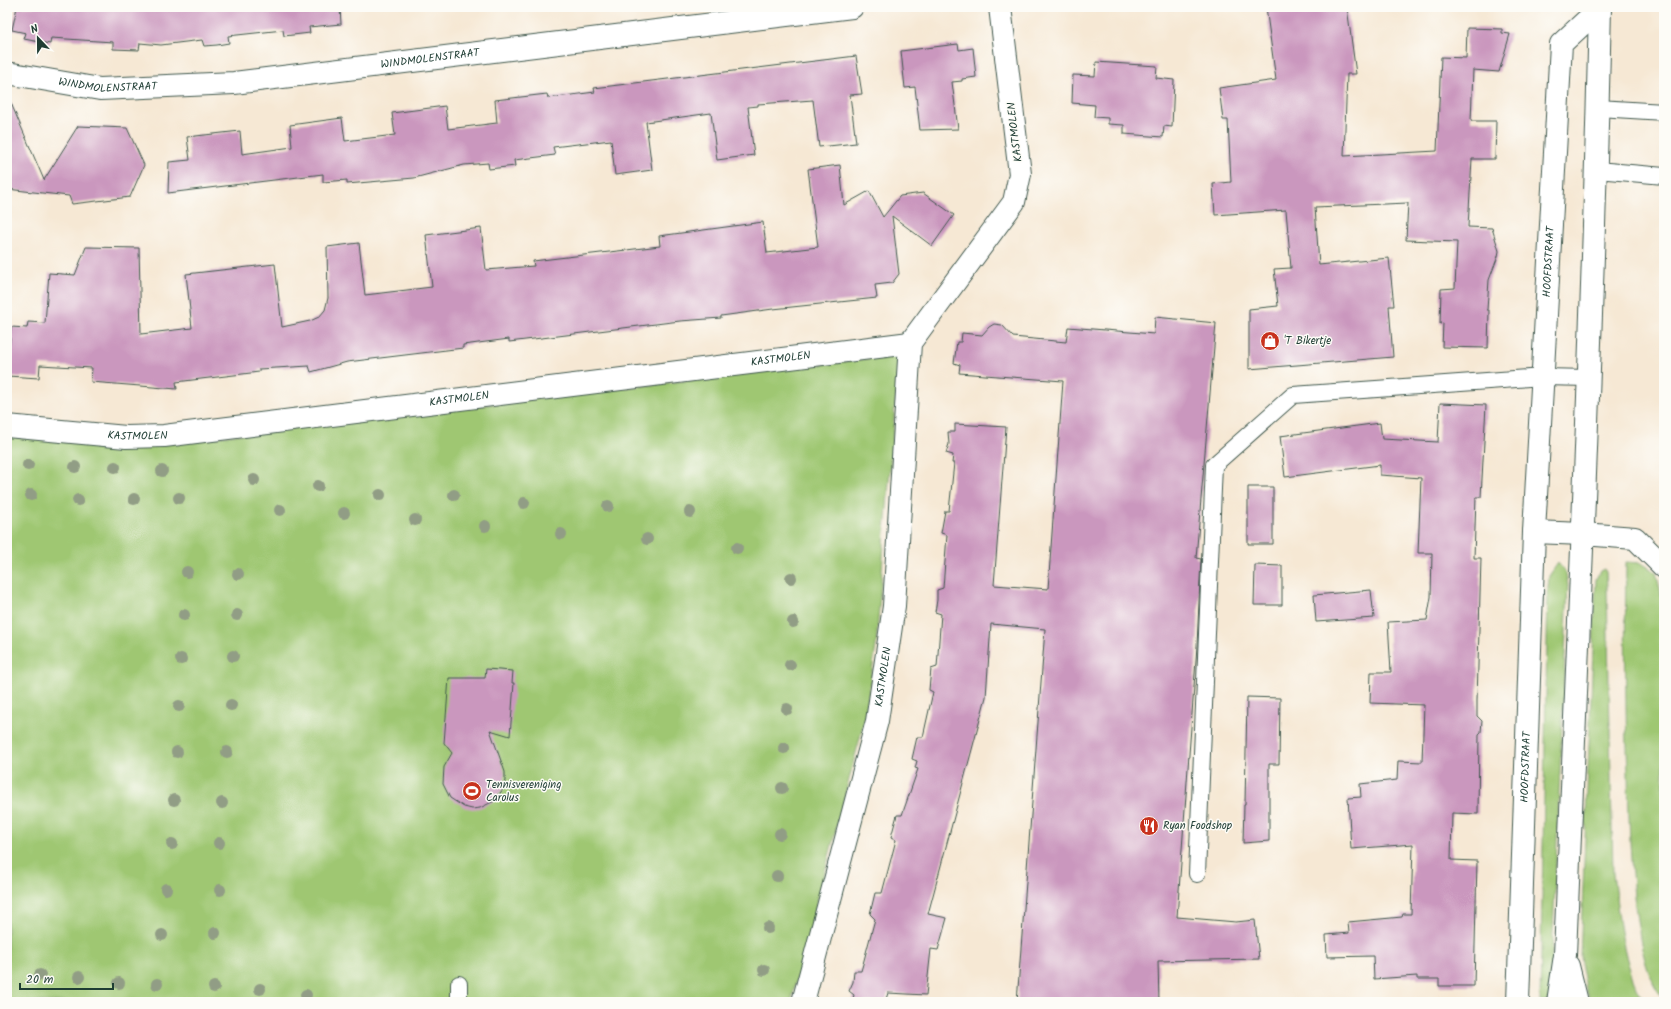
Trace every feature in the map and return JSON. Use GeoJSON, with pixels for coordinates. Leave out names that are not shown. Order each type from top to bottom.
{"type":"FeatureCollection","features":[{"type":"Feature","properties":{"kind":"street","name":"WINDMOLENSTRAAT"},"geometry":{"type":"LineString","coordinates":[[7,73],[100,89],[234,83],[852,7]]}},
{"type":"Feature","properties":{"kind":"street","name":"KASTMOLEN"},"geometry":{"type":"LineString","coordinates":[[803,1002],[877,721],[894,606],[910,343],[1014,202],[1020,174],[1000,7]]}},
{"type":"Feature","properties":{"kind":"street","name":"HOOFDSTRAAT"},"geometry":{"type":"LineString","coordinates":[[1558,1002],[1565,955],[1583,534],[1597,170],[1600,7]]}},
{"type":"Feature","properties":{"kind":"street","name":"HOOFDSTRAAT"},"geometry":{"type":"LineString","coordinates":[[1518,1002],[1534,532],[1561,44],[1600,7]]}},
{"type":"Feature","properties":{"kind":"street","name":"KASTMOLEN"},"geometry":{"type":"LineString","coordinates":[[7,426],[126,437],[164,436],[910,343]]}},
{"type":"Feature","properties":{"kind":"street"},"geometry":{"type":"LineString","coordinates":[[1534,532],[1635,538],[1664,567]]}},
{"type":"Feature","properties":{"kind":"street","name":"HOOFDSTRAAT"},"geometry":{"type":"LineString","coordinates":[[1565,955],[1577,1002]]}},
{"type":"Feature","properties":{"kind":"lane"},"geometry":{"type":"LineString","coordinates":[[1598,108],[1664,112]]}},
{"type":"Feature","properties":{"kind":"lane"},"geometry":{"type":"LineString","coordinates":[[1597,170],[1664,176]]}},
{"type":"Feature","properties":{"kind":"lane"},"geometry":{"type":"LineString","coordinates":[[1197,874],[1214,465],[1293,395],[1543,377],[1589,378]]}},
{"type":"Feature","properties":{"kind":"lane"},"geometry":{"type":"LineString","coordinates":[[459,984],[459,1002]]}},
{"type":"Feature","properties":{"kind":"green space"},"geometry":{"type":"Polygon","coordinates":[[[899,355],[876,646],[864,722],[791,1002],[7,1002],[7,436],[135,447],[899,355]]]}},
{"type":"Feature","properties":{"kind":"green space"},"geometry":{"type":"Polygon","coordinates":[[[1626,562],[1641,563],[1656,572],[1664,606],[1664,998],[1653,982],[1644,957],[1638,926],[1634,892],[1629,824],[1626,721],[1626,562]]]}},
{"type":"Feature","properties":{"kind":"green space"},"geometry":{"type":"Polygon","coordinates":[[[1558,563],[1566,573],[1568,585],[1550,1002],[1540,1002],[1548,588],[1549,576],[1558,563]]]}},
{"type":"Feature","properties":{"kind":"green space"},"geometry":{"type":"Polygon","coordinates":[[[1604,569],[1606,572],[1607,587],[1613,873],[1627,958],[1631,974],[1645,1002],[1591,1002],[1586,989],[1580,957],[1596,579],[1600,571],[1604,569]]]}},
{"type":"Feature","properties":{"kind":"building"},"geometry":{"type":"Polygon","coordinates":[[[17,7],[340,7],[341,24],[309,27],[310,33],[284,36],[283,30],[228,36],[229,43],[217,45],[204,46],[202,40],[161,45],[140,43],[139,50],[113,49],[113,42],[51,38],[50,44],[24,39],[26,33],[12,30],[17,7]]]}},
{"type":"Feature","properties":{"kind":"building"},"geometry":{"type":"Polygon","coordinates":[[[1266,7],[1347,7],[1356,74],[1347,74],[1344,156],[1437,151],[1441,57],[1466,58],[1467,28],[1502,29],[1502,33],[1510,34],[1499,72],[1473,70],[1471,121],[1496,121],[1495,159],[1472,159],[1468,227],[1492,228],[1499,251],[1489,280],[1487,310],[1489,310],[1488,348],[1442,347],[1443,323],[1440,324],[1441,289],[1455,288],[1457,242],[1406,240],[1408,203],[1315,207],[1319,265],[1389,258],[1394,306],[1389,306],[1393,357],[1249,369],[1249,309],[1278,306],[1274,269],[1291,268],[1286,210],[1215,215],[1213,184],[1231,182],[1228,120],[1223,120],[1219,88],[1276,80],[1266,7]]]}},
{"type":"Feature","properties":{"kind":"building"},"geometry":{"type":"Polygon","coordinates":[[[958,44],[959,50],[973,48],[976,77],[952,82],[958,129],[920,130],[915,87],[905,88],[901,51],[958,44]]]}},
{"type":"Feature","properties":{"kind":"building"},"geometry":{"type":"Polygon","coordinates":[[[856,56],[862,94],[850,95],[856,143],[819,147],[813,100],[758,104],[758,106],[748,107],[754,155],[717,160],[711,113],[646,122],[652,170],[615,175],[611,140],[553,147],[555,155],[514,160],[515,166],[489,169],[488,163],[464,165],[414,178],[347,184],[347,180],[323,182],[323,174],[168,193],[169,162],[190,160],[187,137],[240,131],[242,154],[292,147],[290,125],[342,118],[345,141],[395,135],[392,113],[445,106],[448,129],[497,123],[495,100],[547,94],[548,98],[595,92],[594,88],[856,56]]]}},
{"type":"Feature","properties":{"kind":"building"},"geometry":{"type":"Polygon","coordinates":[[[1096,62],[1157,66],[1156,78],[1174,80],[1172,127],[1164,126],[1163,137],[1124,134],[1124,125],[1108,124],[1108,118],[1094,117],[1095,105],[1072,103],[1073,75],[1095,76],[1096,62]]]}},
{"type":"Feature","properties":{"kind":"building"},"geometry":{"type":"Polygon","coordinates":[[[7,94],[44,180],[78,126],[127,128],[144,165],[130,197],[72,204],[69,196],[7,189],[7,94]]]}},
{"type":"Feature","properties":{"kind":"building"},"geometry":{"type":"Polygon","coordinates":[[[840,165],[844,205],[869,191],[883,217],[900,196],[923,193],[954,215],[932,246],[892,216],[899,274],[892,283],[875,285],[877,298],[773,309],[721,316],[721,318],[680,321],[509,342],[509,339],[463,345],[463,348],[347,362],[311,372],[309,366],[259,369],[259,372],[176,382],[177,389],[91,382],[92,368],[40,365],[39,378],[7,376],[11,327],[27,328],[28,322],[45,323],[49,273],[75,275],[86,247],[139,248],[141,334],[192,328],[186,274],[275,264],[282,327],[310,321],[319,317],[325,310],[328,298],[327,247],[359,243],[365,295],[432,287],[426,235],[481,228],[486,270],[534,266],[533,261],[660,246],[659,236],[763,222],[767,253],[818,247],[808,169],[840,165]]]}},
{"type":"Feature","properties":{"kind":"building"},"geometry":{"type":"Polygon","coordinates":[[[1155,317],[1216,323],[1196,558],[1201,559],[1197,646],[1177,917],[1236,922],[1255,920],[1259,959],[1158,961],[1159,1002],[1017,1002],[1045,629],[991,624],[986,697],[928,914],[947,918],[938,950],[931,949],[926,995],[888,993],[885,1002],[852,1002],[854,995],[849,991],[853,982],[854,971],[861,971],[863,964],[875,919],[870,914],[875,893],[882,893],[896,840],[891,837],[897,815],[902,815],[918,769],[915,768],[917,761],[912,759],[917,737],[923,737],[933,692],[929,690],[931,669],[937,667],[941,614],[935,612],[937,590],[943,588],[947,535],[941,533],[945,511],[949,511],[954,463],[952,463],[953,455],[946,453],[949,444],[948,432],[955,432],[955,424],[1006,427],[994,585],[1048,589],[1063,381],[959,373],[960,365],[954,363],[957,342],[961,342],[962,333],[982,335],[994,324],[1002,325],[1013,337],[1066,342],[1068,327],[1154,334],[1155,317]]]}},
{"type":"Feature","properties":{"kind":"building"},"geometry":{"type":"Polygon","coordinates":[[[1440,403],[1486,405],[1481,497],[1476,497],[1474,558],[1481,558],[1477,716],[1482,721],[1481,732],[1479,734],[1478,814],[1452,813],[1451,860],[1477,861],[1474,986],[1439,986],[1439,979],[1417,979],[1417,976],[1374,979],[1373,956],[1327,957],[1326,935],[1349,933],[1348,922],[1402,917],[1403,914],[1411,914],[1413,844],[1351,849],[1348,798],[1361,797],[1360,784],[1397,780],[1398,761],[1422,762],[1424,705],[1370,703],[1371,672],[1391,672],[1388,622],[1427,620],[1431,597],[1432,553],[1418,553],[1421,478],[1380,475],[1380,465],[1285,477],[1280,436],[1380,423],[1382,439],[1438,442],[1440,403]]]}},
{"type":"Feature","properties":{"kind":"building"},"geometry":{"type":"Polygon","coordinates":[[[1248,487],[1273,487],[1273,544],[1248,544],[1248,487]]]}},
{"type":"Feature","properties":{"kind":"building"},"geometry":{"type":"Polygon","coordinates":[[[1255,565],[1282,566],[1282,605],[1254,605],[1255,565]]]}},
{"type":"Feature","properties":{"kind":"building"},"geometry":{"type":"Polygon","coordinates":[[[1371,590],[1374,618],[1316,622],[1314,595],[1371,590]]]}},
{"type":"Feature","properties":{"kind":"building"},"geometry":{"type":"Polygon","coordinates":[[[486,669],[513,671],[512,683],[514,683],[510,736],[490,730],[505,772],[504,788],[494,801],[480,808],[472,809],[464,807],[450,798],[443,784],[444,767],[452,753],[444,743],[449,678],[485,678],[486,669]]]}},
{"type":"Feature","properties":{"kind":"building"},"geometry":{"type":"Polygon","coordinates":[[[1247,697],[1280,698],[1279,764],[1269,764],[1269,841],[1243,843],[1245,805],[1247,697]]]}},
{"type":"Feature","properties":{"kind":"place","name":"'T Bikertje"},"geometry":{"type":"Point","coordinates":[1270,341]}},
{"type":"Feature","properties":{"kind":"place","name":"Tennisvereniging Carolus"},"geometry":{"type":"Point","coordinates":[472,791]}},
{"type":"Feature","properties":{"kind":"place","name":"Ryan Foodshop"},"geometry":{"type":"Point","coordinates":[1149,826]}}]}
